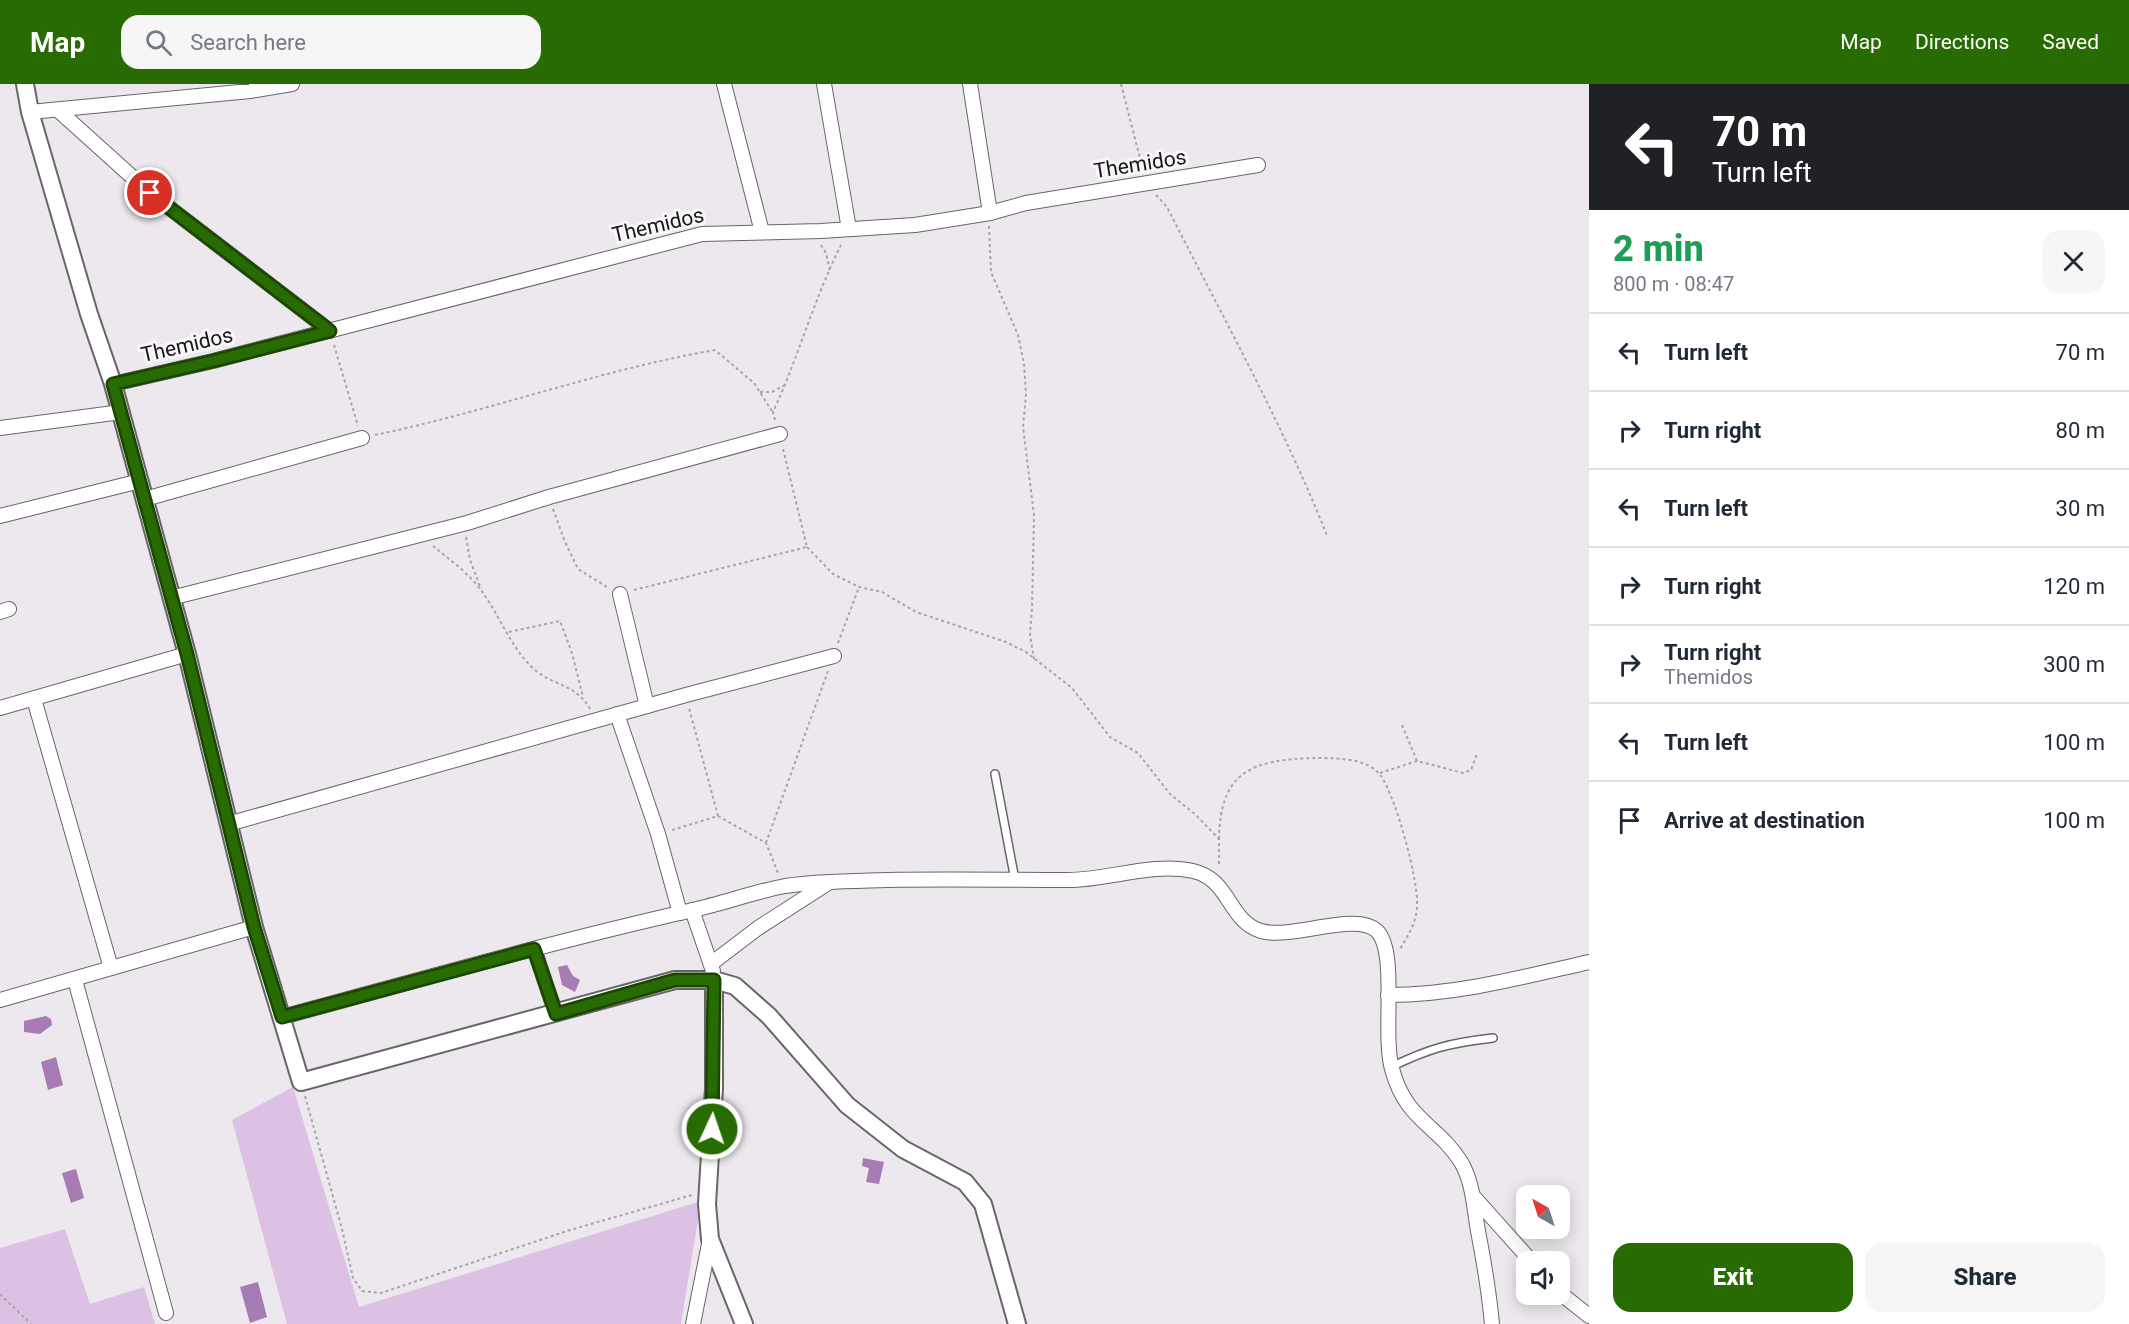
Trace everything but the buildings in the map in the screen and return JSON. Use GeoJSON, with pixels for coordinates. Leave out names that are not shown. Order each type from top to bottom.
{"type":"FeatureCollection","features":[{"type":"Feature","properties":{"kind":"street"},"geometry":{"type":"LineString","coordinates":[[25,84],[30,112],[89,314],[121,412],[187,654],[254,927],[300,1082],[675,980],[714,980],[735,986],[769,1016],[847,1105],[903,1149],[965,1182],[983,1204],[1017,1324]]}},
{"type":"Feature","properties":{"kind":"street"},"geometry":{"type":"LineString","coordinates":[[30,112],[250,91],[292,84]]}},
{"type":"Feature","properties":{"kind":"street"},"geometry":{"type":"LineString","coordinates":[[724,84],[762,232]]}},
{"type":"Feature","properties":{"kind":"street"},"geometry":{"type":"LineString","coordinates":[[824,84],[849,229]]}},
{"type":"Feature","properties":{"kind":"street"},"geometry":{"type":"LineString","coordinates":[[970,84],[990,213]]}},
{"type":"Feature","properties":{"kind":"street"},"geometry":{"type":"LineString","coordinates":[[59,111],[150,193],[330,331]]}},
{"type":"Feature","properties":{"kind":"street","name":"Themidos"},"geometry":{"type":"LineString","coordinates":[[113,384],[213,361],[702,234],[915,225],[990,213],[1026,203],[1258,165]]}},
{"type":"Feature","properties":{"kind":"street"},"geometry":{"type":"LineString","coordinates":[[0,428],[121,412]]}},
{"type":"Feature","properties":{"kind":"street"},"geometry":{"type":"LineString","coordinates":[[171,598],[418,536],[549,497],[780,434]]}},
{"type":"Feature","properties":{"kind":"street"},"geometry":{"type":"LineString","coordinates":[[144,499],[362,438]]}},
{"type":"Feature","properties":{"kind":"street"},"geometry":{"type":"LineString","coordinates":[[0,516],[140,481]]}},
{"type":"Feature","properties":{"kind":"street"},"geometry":{"type":"LineString","coordinates":[[620,594],[646,706]]}},
{"type":"Feature","properties":{"kind":"street"},"geometry":{"type":"LineString","coordinates":[[0,708],[187,654]]}},
{"type":"Feature","properties":{"kind":"street"},"geometry":{"type":"LineString","coordinates":[[228,824],[617,714],[834,656]]}},
{"type":"Feature","properties":{"kind":"street"},"geometry":{"type":"LineString","coordinates":[[34,699],[111,968]]}},
{"type":"Feature","properties":{"kind":"street"},"geometry":{"type":"LineString","coordinates":[[617,714],[686,912],[712,963],[714,1088],[707,1204],[710,1239],[693,1324]]}},
{"type":"Feature","properties":{"kind":"street"},"geometry":{"type":"LineString","coordinates":[[282,1017],[534,949],[784,887],[830,882],[1082,880],[1178,868],[1199,872],[1218,883],[1239,917],[1262,931],[1283,933],[1361,923],[1375,929],[1384,941],[1389,957],[1387,1039],[1391,1067],[1401,1096],[1416,1116],[1455,1153],[1464,1168],[1473,1196],[1488,1280],[1492,1324]]}},
{"type":"Feature","properties":{"kind":"street"},"geometry":{"type":"LineString","coordinates":[[712,963],[758,928],[830,882]]}},
{"type":"Feature","properties":{"kind":"street"},"geometry":{"type":"LineString","coordinates":[[0,1000],[254,927]]}},
{"type":"Feature","properties":{"kind":"street"},"geometry":{"type":"LineString","coordinates":[[534,949],[556,1014]]}},
{"type":"Feature","properties":{"kind":"street"},"geometry":{"type":"LineString","coordinates":[[1388,995],[1417,995],[1487,985],[1589,962]]}},
{"type":"Feature","properties":{"kind":"street"},"geometry":{"type":"LineString","coordinates":[[75,980],[166,1313]]}},
{"type":"Feature","properties":{"kind":"street"},"geometry":{"type":"LineString","coordinates":[[1473,1196],[1522,1251]]}},
{"type":"Feature","properties":{"kind":"street"},"geometry":{"type":"LineString","coordinates":[[710,1239],[744,1324]]}},
{"type":"Feature","properties":{"kind":"street"},"geometry":{"type":"LineString","coordinates":[[1570,1301],[1589,1316]]}},
{"type":"Feature","properties":{"kind":"lane"},"geometry":{"type":"LineString","coordinates":[[995,774],[1015,880]]}},
{"type":"Feature","properties":{"kind":"lane"},"geometry":{"type":"LineString","coordinates":[[1391,1067],[1424,1050],[1454,1042],[1493,1038]]}},
{"type":"Feature","properties":{"kind":"path"},"geometry":{"type":"LineString","coordinates":[[1121,84],[1147,185],[1167,207],[1267,405],[1328,538]]}},
{"type":"Feature","properties":{"kind":"path"},"geometry":{"type":"LineString","coordinates":[[990,213],[988,255],[991,272],[1018,335],[1024,364],[1026,395],[1023,427],[1034,515],[1030,635],[1034,659]]}},
{"type":"Feature","properties":{"kind":"path"},"geometry":{"type":"LineString","coordinates":[[773,412],[786,385],[830,270],[849,229]]}},
{"type":"Feature","properties":{"kind":"path"},"geometry":{"type":"LineString","coordinates":[[803,230],[819,241],[826,253],[830,270]]}},
{"type":"Feature","properties":{"kind":"path"},"geometry":{"type":"LineString","coordinates":[[330,331],[362,438],[436,422],[573,382],[716,350],[754,383],[773,412],[807,547],[833,574],[859,587],[882,592],[916,612],[1006,642],[1034,659],[1072,688],[1110,737],[1138,753],[1170,794],[1196,815],[1219,839]]}},
{"type":"Feature","properties":{"kind":"path"},"geometry":{"type":"LineString","coordinates":[[760,392],[772,392],[786,385]]}},
{"type":"Feature","properties":{"kind":"path"},"geometry":{"type":"LineString","coordinates":[[549,497],[565,542],[578,568],[620,594],[807,547]]}},
{"type":"Feature","properties":{"kind":"path"},"geometry":{"type":"LineString","coordinates":[[466,523],[470,560],[482,591],[522,659],[538,672],[566,686],[583,698]]}},
{"type":"Feature","properties":{"kind":"path"},"geometry":{"type":"LineString","coordinates":[[418,536],[451,560],[482,591]]}},
{"type":"Feature","properties":{"kind":"path"},"geometry":{"type":"LineString","coordinates":[[766,843],[859,587]]}},
{"type":"Feature","properties":{"kind":"path"},"geometry":{"type":"LineString","coordinates":[[508,633],[560,621],[572,653],[583,698],[596,721]]}},
{"type":"Feature","properties":{"kind":"path"},"geometry":{"type":"LineString","coordinates":[[686,695],[718,816],[766,843],[784,887]]}},
{"type":"Feature","properties":{"kind":"path"},"geometry":{"type":"LineString","coordinates":[[1402,725],[1417,761]]}},
{"type":"Feature","properties":{"kind":"path"},"geometry":{"type":"LineString","coordinates":[[1380,773],[1417,761],[1463,773],[1471,770],[1477,754]]}},
{"type":"Feature","properties":{"kind":"path"},"geometry":{"type":"LineString","coordinates":[[1218,883],[1219,816],[1226,793],[1238,778],[1256,766],[1279,760],[1324,758],[1366,764],[1380,773],[1386,785],[1416,884],[1417,900],[1412,930],[1388,968]]}},
{"type":"Feature","properties":{"kind":"path"},"geometry":{"type":"LineString","coordinates":[[658,834],[718,816]]}},
{"type":"Feature","properties":{"kind":"path"},"geometry":{"type":"LineString","coordinates":[[300,1082],[321,1150],[353,1278],[362,1291],[381,1293],[559,1233],[709,1190]]}},
{"type":"Feature","properties":{"kind":"path"},"geometry":{"type":"LineString","coordinates":[[0,1294],[31,1324]]}},
{"type":"Feature","properties":{"kind":"shaded area"},"geometry":{"type":"Polygon","coordinates":[[[567,965],[573,976],[580,980],[575,992],[562,985],[558,967],[567,965]]]}},
{"type":"Feature","properties":{"kind":"shaded area"},"geometry":{"type":"Polygon","coordinates":[[[46,1016],[51,1019],[52,1025],[40,1034],[24,1032],[24,1021],[46,1016]]]}},
{"type":"Feature","properties":{"kind":"shaded area"},"geometry":{"type":"Polygon","coordinates":[[[56,1057],[63,1085],[48,1090],[41,1062],[56,1057]]]}},
{"type":"Feature","properties":{"kind":"shaded area"},"geometry":{"type":"Polygon","coordinates":[[[293,1087],[359,1307],[701,1201],[681,1324],[287,1324],[232,1120],[293,1087]]]}},
{"type":"Feature","properties":{"kind":"shaded area"},"geometry":{"type":"Polygon","coordinates":[[[863,1158],[884,1162],[879,1184],[866,1182],[869,1168],[862,1166],[863,1158]]]}},
{"type":"Feature","properties":{"kind":"shaded area"},"geometry":{"type":"Polygon","coordinates":[[[76,1169],[84,1198],[71,1203],[62,1173],[76,1169]]]}},
{"type":"Feature","properties":{"kind":"shaded area"},"geometry":{"type":"Polygon","coordinates":[[[65,1229],[90,1304],[144,1287],[155,1324],[0,1324],[0,1248],[65,1229]]]}},
{"type":"Feature","properties":{"kind":"shaded area"},"geometry":{"type":"Polygon","coordinates":[[[258,1282],[267,1317],[250,1323],[240,1287],[258,1282]]]}},
{"type":"Feature","properties":{"kind":"route"},"geometry":{"type":"LineString","coordinates":[[150,193],[330,331],[113,384],[187,654],[254,927],[282,1017],[534,949],[556,1014],[675,980],[714,980],[712,1129]]}}]}
